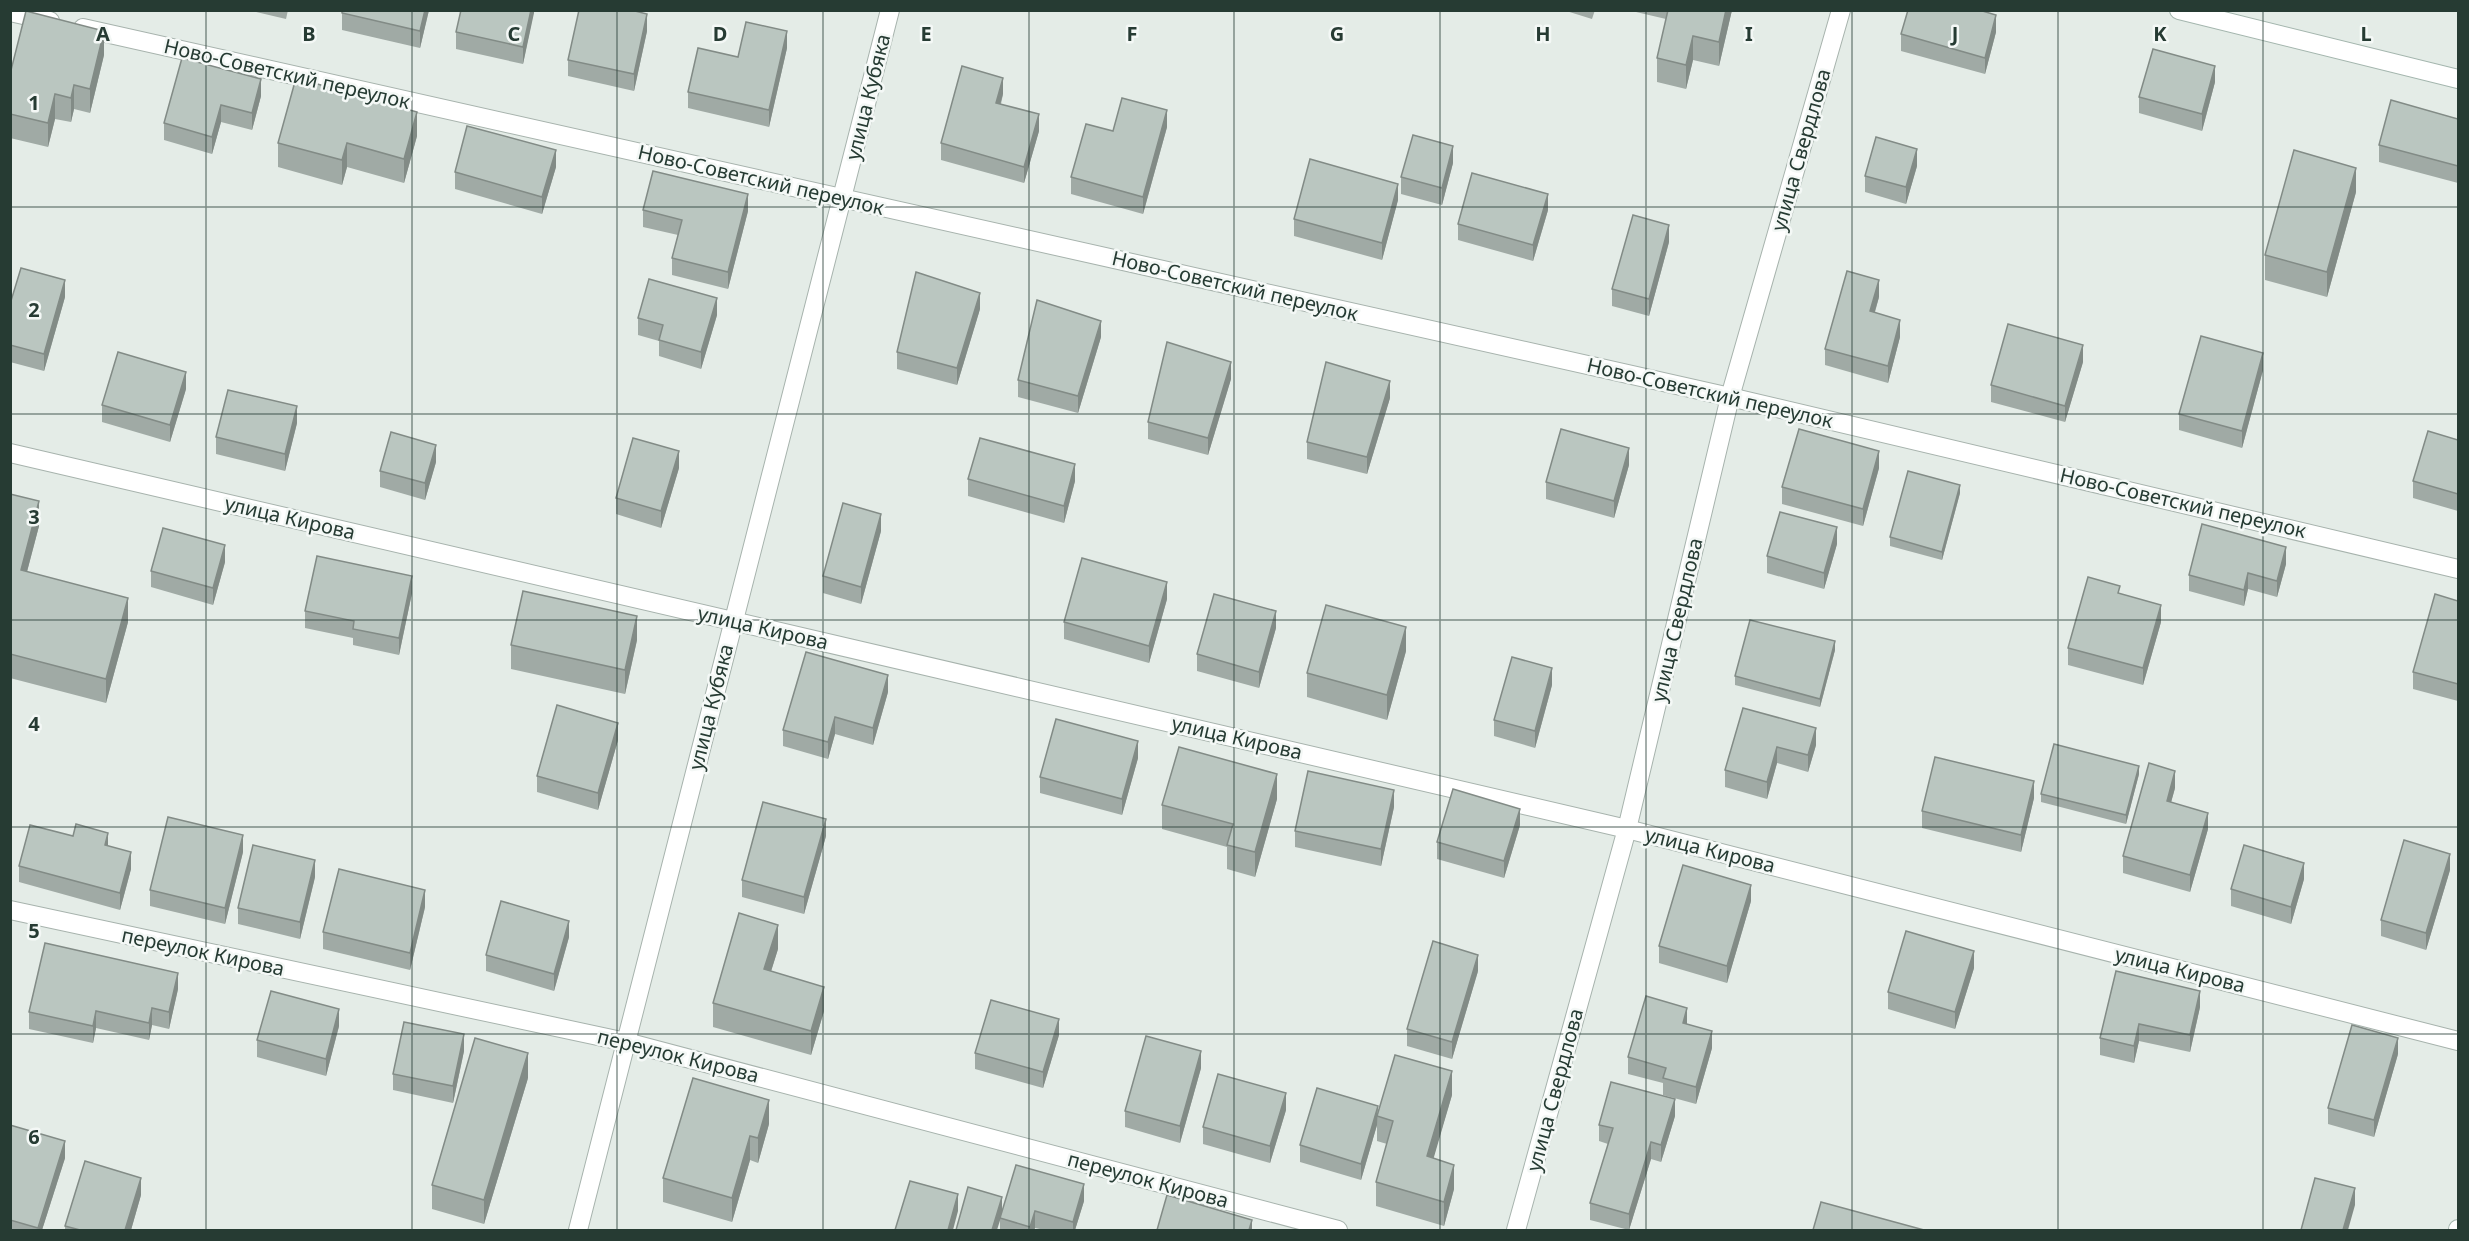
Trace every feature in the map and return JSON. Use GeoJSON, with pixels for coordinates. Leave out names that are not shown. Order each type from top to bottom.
{"type":"FeatureCollection","features":[{"type":"Feature","properties":{"kind":"street","name":"улица Кубяка"},"geometry":{"type":"LineString","coordinates":[[578,1230],[890,10]]}},
{"type":"Feature","properties":{"kind":"street","name":"улица Свердлова"},"geometry":{"type":"LineString","coordinates":[[1516,1230],[1627,829],[1730,397],[1842,10]]}},
{"type":"Feature","properties":{"kind":"street"},"geometry":{"type":"LineString","coordinates":[[2179,10],[2458,79]]}},
{"type":"Feature","properties":{"kind":"street","name":"Ново-Советский переулок"},"geometry":{"type":"LineString","coordinates":[[10,12],[1730,397],[2458,568]]}},
{"type":"Feature","properties":{"kind":"street","name":"улица Кирова"},"geometry":{"type":"LineString","coordinates":[[10,453],[1627,829],[2458,1041]]}},
{"type":"Feature","properties":{"kind":"street","name":"переулок Кирова"},"geometry":{"type":"LineString","coordinates":[[10,910],[626,1042],[1338,1230]]}},
{"type":"Feature","properties":{"kind":"building"},"geometry":{"type":"Polygon","coordinates":[[[342,10],[425,10],[420,31],[342,13],[342,10]]]}},
{"type":"Feature","properties":{"kind":"building"},"geometry":{"type":"Polygon","coordinates":[[[461,10],[531,10],[523,47],[456,32],[461,10]]]}},
{"type":"Feature","properties":{"kind":"building"},"geometry":{"type":"Polygon","coordinates":[[[579,10],[631,10],[647,14],[634,74],[568,60],[579,10]]]}},
{"type":"Feature","properties":{"kind":"building"},"geometry":{"type":"Polygon","coordinates":[[[1668,10],[1726,10],[1719,42],[1693,36],[1686,65],[1657,58],[1668,10]]]}},
{"type":"Feature","properties":{"kind":"building"},"geometry":{"type":"Polygon","coordinates":[[[1908,10],[1979,10],[1996,15],[1985,58],[1901,34],[1908,10]]]}},
{"type":"Feature","properties":{"kind":"building"},"geometry":{"type":"Polygon","coordinates":[[[26,11],[104,31],[90,89],[74,85],[71,98],[55,94],[48,123],[10,114],[10,74],[26,11]]]}},
{"type":"Feature","properties":{"kind":"building"},"geometry":{"type":"Polygon","coordinates":[[[746,22],[787,31],[769,110],[688,92],[698,48],[738,57],[746,22]]]}},
{"type":"Feature","properties":{"kind":"building"},"geometry":{"type":"Polygon","coordinates":[[[2153,49],[2215,66],[2202,114],[2139,97],[2153,49]]]}},
{"type":"Feature","properties":{"kind":"building"},"geometry":{"type":"Polygon","coordinates":[[[182,58],[261,79],[252,113],[221,105],[212,137],[164,123],[182,58]]]}},
{"type":"Feature","properties":{"kind":"building"},"geometry":{"type":"Polygon","coordinates":[[[962,66],[1003,78],[996,103],[1039,114],[1024,167],[941,143],[962,66]]]}},
{"type":"Feature","properties":{"kind":"building"},"geometry":{"type":"Polygon","coordinates":[[[296,78],[417,112],[404,159],[347,143],[342,160],[278,143],[296,78]]]}},
{"type":"Feature","properties":{"kind":"building"},"geometry":{"type":"Polygon","coordinates":[[[1122,98],[1167,110],[1143,197],[1071,177],[1086,124],[1113,131],[1122,98]]]}},
{"type":"Feature","properties":{"kind":"building"},"geometry":{"type":"Polygon","coordinates":[[[2391,100],[2458,119],[2458,166],[2379,145],[2391,100]]]}},
{"type":"Feature","properties":{"kind":"building"},"geometry":{"type":"Polygon","coordinates":[[[467,126],[556,150],[542,197],[455,172],[467,126]]]}},
{"type":"Feature","properties":{"kind":"building"},"geometry":{"type":"Polygon","coordinates":[[[1413,135],[1453,146],[1442,188],[1401,177],[1413,135]]]}},
{"type":"Feature","properties":{"kind":"building"},"geometry":{"type":"Polygon","coordinates":[[[1876,137],[1917,149],[1906,187],[1865,176],[1876,137]]]}},
{"type":"Feature","properties":{"kind":"building"},"geometry":{"type":"Polygon","coordinates":[[[2294,150],[2356,168],[2327,272],[2265,255],[2294,150]]]}},
{"type":"Feature","properties":{"kind":"building"},"geometry":{"type":"Polygon","coordinates":[[[1310,159],[1398,184],[1382,243],[1294,219],[1310,159]]]}},
{"type":"Feature","properties":{"kind":"building"},"geometry":{"type":"Polygon","coordinates":[[[653,171],[748,194],[728,272],[672,258],[682,220],[643,210],[653,171]]]}},
{"type":"Feature","properties":{"kind":"building"},"geometry":{"type":"Polygon","coordinates":[[[1472,173],[1548,194],[1533,245],[1458,224],[1472,173]]]}},
{"type":"Feature","properties":{"kind":"building"},"geometry":{"type":"Polygon","coordinates":[[[1633,215],[1669,225],[1649,299],[1612,289],[1633,215]]]}},
{"type":"Feature","properties":{"kind":"building"},"geometry":{"type":"Polygon","coordinates":[[[21,268],[65,280],[44,354],[10,345],[10,304],[21,268]]]}},
{"type":"Feature","properties":{"kind":"building"},"geometry":{"type":"Polygon","coordinates":[[[1847,271],[1879,280],[1870,311],[1900,320],[1888,366],[1825,349],[1847,271]]]}},
{"type":"Feature","properties":{"kind":"building"},"geometry":{"type":"Polygon","coordinates":[[[916,272],[980,293],[957,368],[897,352],[916,272]]]}},
{"type":"Feature","properties":{"kind":"building"},"geometry":{"type":"Polygon","coordinates":[[[649,279],[717,298],[701,352],[659,340],[663,325],[638,318],[649,279]]]}},
{"type":"Feature","properties":{"kind":"building"},"geometry":{"type":"Polygon","coordinates":[[[1037,300],[1101,321],[1078,396],[1018,380],[1037,300]]]}},
{"type":"Feature","properties":{"kind":"building"},"geometry":{"type":"Polygon","coordinates":[[[2008,324],[2083,345],[2065,406],[1991,385],[2008,324]]]}},
{"type":"Feature","properties":{"kind":"building"},"geometry":{"type":"Polygon","coordinates":[[[2201,336],[2263,353],[2242,431],[2179,414],[2201,336]]]}},
{"type":"Feature","properties":{"kind":"building"},"geometry":{"type":"Polygon","coordinates":[[[1167,342],[1231,362],[1208,438],[1148,422],[1167,342]]]}},
{"type":"Feature","properties":{"kind":"building"},"geometry":{"type":"Polygon","coordinates":[[[118,352],[186,372],[170,425],[102,405],[118,352]]]}},
{"type":"Feature","properties":{"kind":"building"},"geometry":{"type":"Polygon","coordinates":[[[1326,362],[1390,381],[1367,457],[1307,442],[1326,362]]]}},
{"type":"Feature","properties":{"kind":"building"},"geometry":{"type":"Polygon","coordinates":[[[228,390],[297,406],[285,454],[216,437],[228,390]]]}},
{"type":"Feature","properties":{"kind":"building"},"geometry":{"type":"Polygon","coordinates":[[[1561,429],[1629,448],[1614,501],[1546,482],[1561,429]]]}},
{"type":"Feature","properties":{"kind":"building"},"geometry":{"type":"Polygon","coordinates":[[[1799,429],[1879,451],[1863,509],[1782,487],[1799,429]]]}},
{"type":"Feature","properties":{"kind":"building"},"geometry":{"type":"Polygon","coordinates":[[[2428,431],[2458,440],[2458,494],[2413,481],[2428,431]]]}},
{"type":"Feature","properties":{"kind":"building"},"geometry":{"type":"Polygon","coordinates":[[[391,432],[436,445],[425,483],[380,471],[391,432]]]}},
{"type":"Feature","properties":{"kind":"building"},"geometry":{"type":"Polygon","coordinates":[[[633,438],[679,451],[661,511],[616,498],[633,438]]]}},
{"type":"Feature","properties":{"kind":"building"},"geometry":{"type":"Polygon","coordinates":[[[980,438],[1075,464],[1064,506],[968,479],[980,438]]]}},
{"type":"Feature","properties":{"kind":"building"},"geometry":{"type":"Polygon","coordinates":[[[1908,471],[1960,485],[1942,552],[1890,537],[1908,471]]]}},
{"type":"Feature","properties":{"kind":"building"},"geometry":{"type":"Polygon","coordinates":[[[10,494],[39,501],[21,570],[128,598],[106,679],[10,654],[10,494]]]}},
{"type":"Feature","properties":{"kind":"building"},"geometry":{"type":"Polygon","coordinates":[[[843,503],[881,514],[861,587],[823,576],[843,503]]]}},
{"type":"Feature","properties":{"kind":"building"},"geometry":{"type":"Polygon","coordinates":[[[1780,512],[1837,527],[1824,573],[1767,556],[1780,512]]]}},
{"type":"Feature","properties":{"kind":"building"},"geometry":{"type":"Polygon","coordinates":[[[2202,524],[2286,547],[2277,581],[2248,573],[2244,590],[2189,575],[2202,524]]]}},
{"type":"Feature","properties":{"kind":"building"},"geometry":{"type":"Polygon","coordinates":[[[163,528],[225,545],[213,588],[151,571],[163,528]]]}},
{"type":"Feature","properties":{"kind":"building"},"geometry":{"type":"Polygon","coordinates":[[[317,556],[412,576],[399,638],[353,629],[354,621],[305,611],[317,556]]]}},
{"type":"Feature","properties":{"kind":"building"},"geometry":{"type":"Polygon","coordinates":[[[1082,558],[1167,582],[1149,646],[1064,622],[1082,558]]]}},
{"type":"Feature","properties":{"kind":"building"},"geometry":{"type":"Polygon","coordinates":[[[2088,577],[2120,586],[2118,593],[2161,605],[2143,668],[2068,648],[2088,577]]]}},
{"type":"Feature","properties":{"kind":"building"},"geometry":{"type":"Polygon","coordinates":[[[523,591],[637,616],[625,670],[511,645],[523,591]]]}},
{"type":"Feature","properties":{"kind":"building"},"geometry":{"type":"Polygon","coordinates":[[[1214,594],[1276,611],[1259,672],[1197,654],[1214,594]]]}},
{"type":"Feature","properties":{"kind":"building"},"geometry":{"type":"Polygon","coordinates":[[[2435,594],[2458,601],[2458,684],[2413,672],[2435,594]]]}},
{"type":"Feature","properties":{"kind":"building"},"geometry":{"type":"Polygon","coordinates":[[[1326,605],[1406,627],[1387,695],[1307,673],[1326,605]]]}},
{"type":"Feature","properties":{"kind":"building"},"geometry":{"type":"Polygon","coordinates":[[[1750,620],[1835,641],[1820,699],[1735,676],[1750,620]]]}},
{"type":"Feature","properties":{"kind":"building"},"geometry":{"type":"Polygon","coordinates":[[[806,652],[888,675],[873,728],[835,717],[828,742],[783,730],[806,652]]]}},
{"type":"Feature","properties":{"kind":"building"},"geometry":{"type":"Polygon","coordinates":[[[1512,657],[1552,668],[1535,731],[1494,720],[1512,657]]]}},
{"type":"Feature","properties":{"kind":"building"},"geometry":{"type":"Polygon","coordinates":[[[557,705],[618,723],[598,793],[537,776],[557,705]]]}},
{"type":"Feature","properties":{"kind":"building"},"geometry":{"type":"Polygon","coordinates":[[[1743,708],[1816,728],[1808,755],[1777,747],[1767,782],[1725,770],[1743,708]]]}},
{"type":"Feature","properties":{"kind":"building"},"geometry":{"type":"Polygon","coordinates":[[[1056,719],[1138,741],[1122,799],[1040,777],[1056,719]]]}},
{"type":"Feature","properties":{"kind":"building"},"geometry":{"type":"Polygon","coordinates":[[[2054,744],[2139,766],[2126,815],[2041,794],[2054,744]]]}},
{"type":"Feature","properties":{"kind":"building"},"geometry":{"type":"Polygon","coordinates":[[[1179,747],[1277,774],[1255,852],[1227,845],[1233,824],[1162,805],[1179,747]]]}},
{"type":"Feature","properties":{"kind":"building"},"geometry":{"type":"Polygon","coordinates":[[[1935,757],[2034,781],[2021,835],[1922,811],[1935,757]]]}},
{"type":"Feature","properties":{"kind":"building"},"geometry":{"type":"Polygon","coordinates":[[[2149,763],[2175,771],[2167,801],[2208,813],[2190,875],[2123,856],[2149,763]]]}},
{"type":"Feature","properties":{"kind":"building"},"geometry":{"type":"Polygon","coordinates":[[[1308,771],[1394,790],[1381,849],[1295,831],[1308,771]]]}},
{"type":"Feature","properties":{"kind":"building"},"geometry":{"type":"Polygon","coordinates":[[[1453,789],[1520,809],[1504,861],[1437,842],[1453,789]]]}},
{"type":"Feature","properties":{"kind":"building"},"geometry":{"type":"Polygon","coordinates":[[[763,802],[826,819],[804,897],[742,880],[763,802]]]}},
{"type":"Feature","properties":{"kind":"building"},"geometry":{"type":"Polygon","coordinates":[[[168,817],[243,835],[225,908],[150,890],[168,817]]]}},
{"type":"Feature","properties":{"kind":"building"},"geometry":{"type":"Polygon","coordinates":[[[76,824],[108,833],[105,845],[131,852],[120,893],[19,866],[30,825],[73,836],[76,824]]]}},
{"type":"Feature","properties":{"kind":"building"},"geometry":{"type":"Polygon","coordinates":[[[2404,840],[2450,854],[2426,933],[2381,920],[2404,840]]]}},
{"type":"Feature","properties":{"kind":"building"},"geometry":{"type":"Polygon","coordinates":[[[253,845],[315,860],[300,922],[238,908],[253,845]]]}},
{"type":"Feature","properties":{"kind":"building"},"geometry":{"type":"Polygon","coordinates":[[[2244,845],[2304,863],[2291,907],[2231,889],[2244,845]]]}},
{"type":"Feature","properties":{"kind":"building"},"geometry":{"type":"Polygon","coordinates":[[[1683,865],[1751,885],[1727,966],[1659,946],[1683,865]]]}},
{"type":"Feature","properties":{"kind":"building"},"geometry":{"type":"Polygon","coordinates":[[[339,869],[425,890],[410,953],[323,932],[339,869]]]}},
{"type":"Feature","properties":{"kind":"building"},"geometry":{"type":"Polygon","coordinates":[[[501,901],[569,921],[554,974],[486,955],[501,901]]]}},
{"type":"Feature","properties":{"kind":"building"},"geometry":{"type":"Polygon","coordinates":[[[739,913],[778,925],[764,969],[824,987],[811,1031],[713,1003],[739,913]]]}},
{"type":"Feature","properties":{"kind":"building"},"geometry":{"type":"Polygon","coordinates":[[[1906,931],[1974,951],[1955,1012],[1888,992],[1906,931]]]}},
{"type":"Feature","properties":{"kind":"building"},"geometry":{"type":"Polygon","coordinates":[[[1433,941],[1478,955],[1452,1042],[1407,1029],[1433,941]]]}},
{"type":"Feature","properties":{"kind":"building"},"geometry":{"type":"Polygon","coordinates":[[[45,943],[178,973],[169,1012],[152,1008],[149,1023],[96,1011],[93,1026],[29,1012],[45,943]]]}},
{"type":"Feature","properties":{"kind":"building"},"geometry":{"type":"Polygon","coordinates":[[[2116,971],[2200,991],[2190,1035],[2139,1024],[2134,1046],[2100,1038],[2116,971]]]}},
{"type":"Feature","properties":{"kind":"building"},"geometry":{"type":"Polygon","coordinates":[[[271,991],[339,1009],[326,1059],[257,1040],[271,991]]]}},
{"type":"Feature","properties":{"kind":"building"},"geometry":{"type":"Polygon","coordinates":[[[1646,996],[1687,1008],[1683,1023],[1712,1031],[1696,1087],[1663,1078],[1666,1068],[1628,1057],[1646,996]]]}},
{"type":"Feature","properties":{"kind":"building"},"geometry":{"type":"Polygon","coordinates":[[[991,1000],[1059,1019],[1043,1072],[975,1053],[991,1000]]]}},
{"type":"Feature","properties":{"kind":"building"},"geometry":{"type":"Polygon","coordinates":[[[404,1022],[464,1034],[453,1086],[393,1074],[404,1022]]]}},
{"type":"Feature","properties":{"kind":"building"},"geometry":{"type":"Polygon","coordinates":[[[2352,1025],[2398,1038],[2374,1120],[2328,1108],[2352,1025]]]}},
{"type":"Feature","properties":{"kind":"building"},"geometry":{"type":"Polygon","coordinates":[[[1146,1036],[1201,1051],[1180,1126],[1125,1111],[1146,1036]]]}},
{"type":"Feature","properties":{"kind":"building"},"geometry":{"type":"Polygon","coordinates":[[[475,1038],[528,1053],[484,1200],[432,1185],[475,1038]]]}},
{"type":"Feature","properties":{"kind":"building"},"geometry":{"type":"Polygon","coordinates":[[[1395,1055],[1452,1071],[1427,1156],[1454,1165],[1444,1202],[1376,1182],[1393,1121],[1377,1116],[1395,1055]]]}},
{"type":"Feature","properties":{"kind":"building"},"geometry":{"type":"Polygon","coordinates":[[[1218,1074],[1286,1093],[1270,1146],[1203,1127],[1218,1074]]]}},
{"type":"Feature","properties":{"kind":"building"},"geometry":{"type":"Polygon","coordinates":[[[693,1078],[769,1100],[758,1138],[750,1136],[732,1198],[663,1178],[693,1078]]]}},
{"type":"Feature","properties":{"kind":"building"},"geometry":{"type":"Polygon","coordinates":[[[1611,1082],[1675,1099],[1661,1145],[1651,1142],[1629,1214],[1590,1203],[1613,1128],[1599,1125],[1611,1082]]]}},
{"type":"Feature","properties":{"kind":"building"},"geometry":{"type":"Polygon","coordinates":[[[1317,1088],[1378,1106],[1361,1164],[1300,1145],[1317,1088]]]}},
{"type":"Feature","properties":{"kind":"building"},"geometry":{"type":"Polygon","coordinates":[[[10,1125],[65,1141],[38,1228],[10,1220],[10,1125]]]}},
{"type":"Feature","properties":{"kind":"building"},"geometry":{"type":"Polygon","coordinates":[[[85,1161],[141,1178],[125,1230],[80,1230],[65,1226],[85,1161]]]}},
{"type":"Feature","properties":{"kind":"building"},"geometry":{"type":"Polygon","coordinates":[[[1016,1165],[1084,1184],[1073,1222],[1035,1211],[1030,1227],[1000,1218],[1016,1165]]]}},
{"type":"Feature","properties":{"kind":"building"},"geometry":{"type":"Polygon","coordinates":[[[2315,1178],[2355,1188],[2343,1230],[2301,1230],[2315,1178]]]}},
{"type":"Feature","properties":{"kind":"building"},"geometry":{"type":"Polygon","coordinates":[[[910,1181],[958,1194],[948,1230],[895,1230],[910,1181]]]}},
{"type":"Feature","properties":{"kind":"building"},"geometry":{"type":"Polygon","coordinates":[[[968,1187],[1002,1197],[992,1230],[956,1230],[968,1187]]]}},
{"type":"Feature","properties":{"kind":"building"},"geometry":{"type":"Polygon","coordinates":[[[1167,1195],[1252,1220],[1249,1230],[1157,1230],[1167,1195]]]}},
{"type":"Feature","properties":{"kind":"building"},"geometry":{"type":"Polygon","coordinates":[[[1821,1202],[1924,1230],[1813,1230],[1821,1202]]]}}]}
